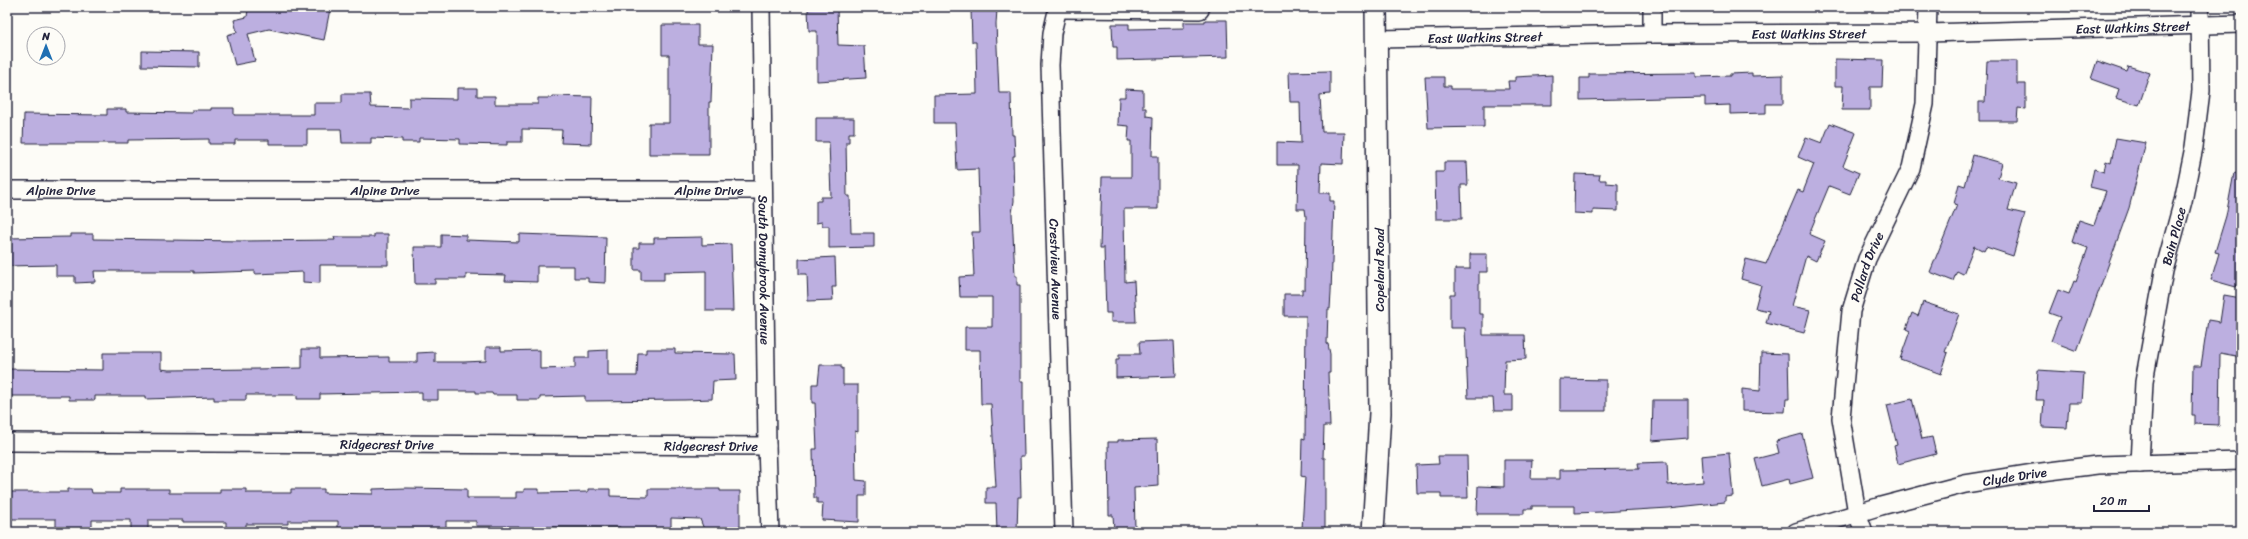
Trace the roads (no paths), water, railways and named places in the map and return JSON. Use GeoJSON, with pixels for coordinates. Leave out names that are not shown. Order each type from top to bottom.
{"type":"FeatureCollection","features":[{"type":"Feature","properties":{"kind":"street","name":"South Donnybrook Avenue"},"geometry":{"type":"LineString","coordinates":[[761,7],[767,446],[770,532]]}},
{"type":"Feature","properties":{"kind":"street","name":"Copeland Road"},"geometry":{"type":"LineString","coordinates":[[1373,532],[1380,413],[1376,7]]}},
{"type":"Feature","properties":{"kind":"street"},"geometry":{"type":"LineString","coordinates":[[1652,7],[1652,34]]}},
{"type":"Feature","properties":{"kind":"street","name":"Pollard Drive"},"geometry":{"type":"LineString","coordinates":[[1864,532],[1857,513],[1842,418],[1851,311],[1867,259],[1911,168],[1925,104],[1928,7]]}},
{"type":"Feature","properties":{"kind":"street"},"geometry":{"type":"LineString","coordinates":[[1058,8],[1200,10]]}},
{"type":"Feature","properties":{"kind":"street","name":"Crestview Avenue"},"geometry":{"type":"LineString","coordinates":[[1058,8],[1052,33],[1050,65],[1064,532]]}},
{"type":"Feature","properties":{"kind":"street","name":"East Watkins Street"},"geometry":{"type":"LineString","coordinates":[[1376,39],[1652,34],[1928,33],[2200,15],[2241,24]]}},
{"type":"Feature","properties":{"kind":"street","name":"Bain Place"},"geometry":{"type":"LineString","coordinates":[[2140,464],[2144,382],[2164,271],[2183,201],[2194,147],[2200,91],[2200,15]]}},
{"type":"Feature","properties":{"kind":"street","name":"Alpine Drive"},"geometry":{"type":"LineString","coordinates":[[7,190],[763,190]]}},
{"type":"Feature","properties":{"kind":"street","name":"Ridgecrest Drive"},"geometry":{"type":"LineString","coordinates":[[7,442],[767,446]]}},
{"type":"Feature","properties":{"kind":"street","name":"Clyde Drive"},"geometry":{"type":"LineString","coordinates":[[1796,532],[1857,513],[1965,484],[2097,465],[2241,461]]}}]}
